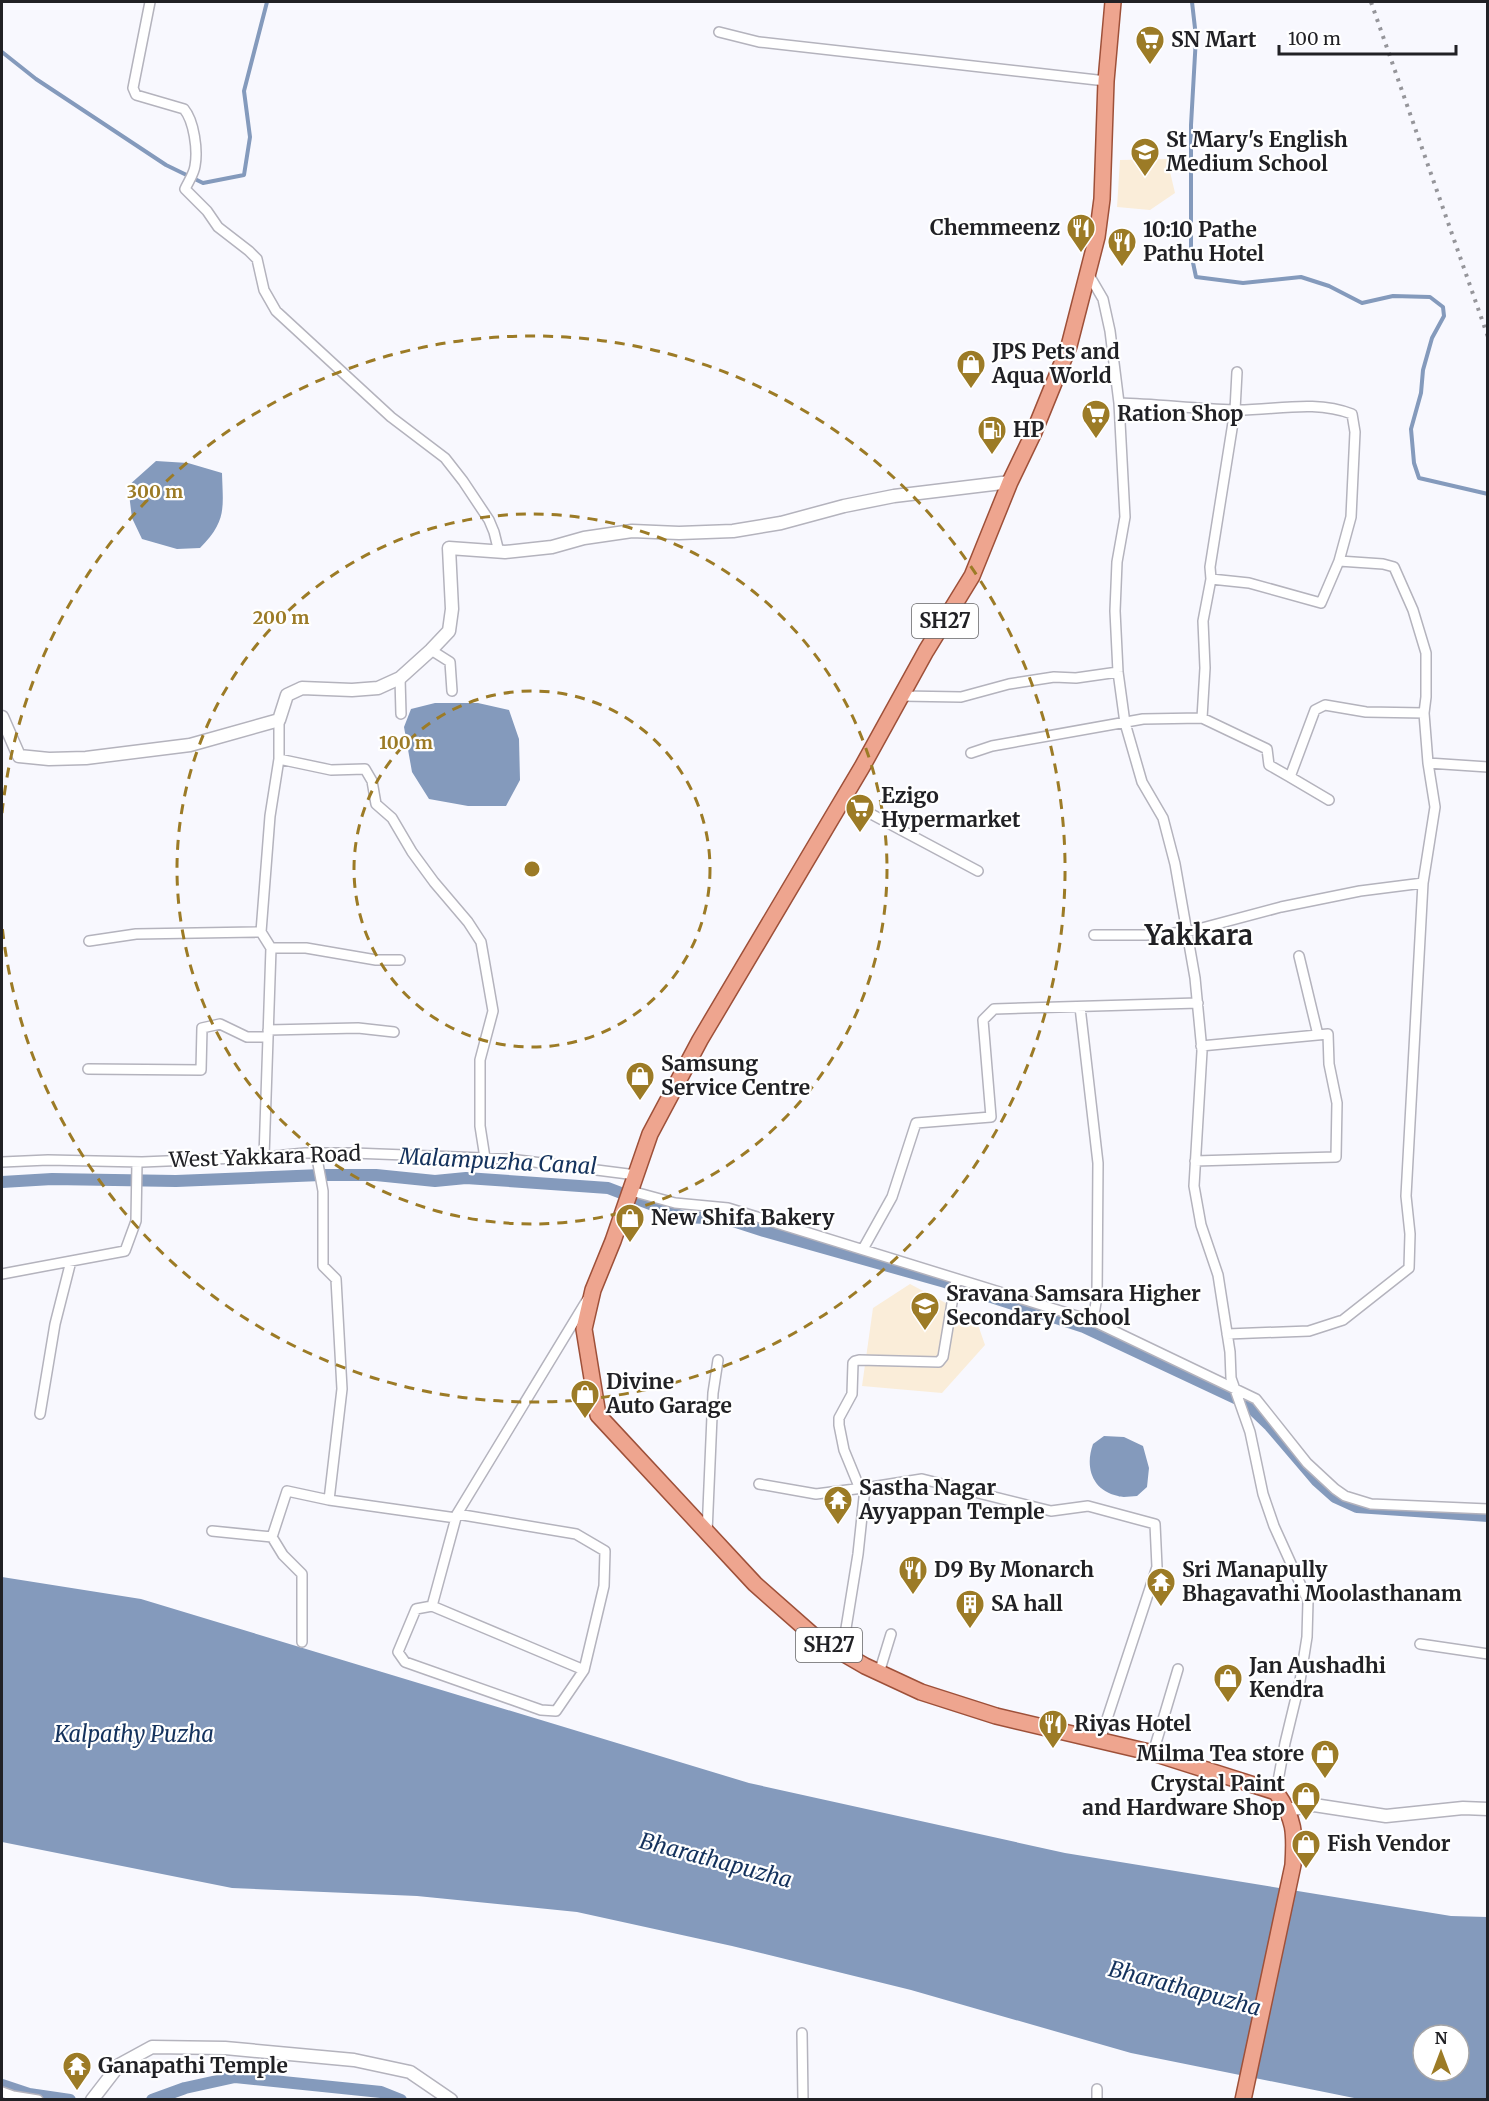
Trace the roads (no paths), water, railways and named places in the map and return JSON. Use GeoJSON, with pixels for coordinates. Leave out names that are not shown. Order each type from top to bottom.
{"type":"FeatureCollection","features":[{"type":"Feature","properties":{"kind":"main road","name":"SH27"},"geometry":{"type":"LineString","coordinates":[[1113,2],[1097,237],[1069,346],[972,576],[700,1040],[650,1134],[629,1196],[592,1290],[584,1329],[598,1415],[755,1584],[815,1637],[879,1673],[921,1692],[996,1716],[1153,1753],[1276,1792]]}},
{"type":"Feature","properties":{"kind":"main road"},"geometry":{"type":"LineString","coordinates":[[1243,2097],[1293,1865],[1295,1834],[1288,1810],[1276,1792]]}},
{"type":"Feature","properties":{"kind":"street"},"geometry":{"type":"LineString","coordinates":[[150,2],[133,88],[136,95],[184,109],[189,115],[193,132],[195,166],[185,189],[207,211],[218,227],[257,259],[264,290],[276,311],[391,417],[445,458],[489,520],[499,552]]}},
{"type":"Feature","properties":{"kind":"street"},"geometry":{"type":"LineString","coordinates":[[719,32],[759,42],[1106,81]]}},
{"type":"Feature","properties":{"kind":"street"},"geometry":{"type":"LineString","coordinates":[[1089,275],[1103,299],[1110,331],[1119,403],[1125,517],[1117,562],[1115,611],[1118,672],[1125,723],[1142,782],[1163,818],[1175,864],[1198,1003],[1201,1046],[1194,1186],[1201,1225],[1218,1275],[1231,1378],[1250,1432],[1263,1494],[1274,1526],[1308,1601],[1300,1681],[1276,1792]]}},
{"type":"Feature","properties":{"kind":"street"},"geometry":{"type":"LineString","coordinates":[[1202,718],[1205,668],[1203,621],[1235,410],[1237,372]]}},
{"type":"Feature","properties":{"kind":"street"},"geometry":{"type":"LineString","coordinates":[[1119,403],[1235,410],[1305,406],[1337,408],[1352,414],[1355,432],[1351,517],[1339,561],[1321,603],[1249,583],[1210,579]]}},
{"type":"Feature","properties":{"kind":"street"},"geometry":{"type":"LineString","coordinates":[[264,1157],[271,948],[261,932],[270,816],[279,759],[279,720],[288,695],[302,688],[352,690],[378,688],[400,678],[431,650],[449,631],[452,609],[449,548],[499,552],[552,547],[584,538],[632,531],[679,533],[733,531],[781,524],[844,506],[894,496],[1010,482]]}},
{"type":"Feature","properties":{"kind":"street"},"geometry":{"type":"LineString","coordinates":[[1227,1334],[1309,1331],[1343,1320],[1409,1268],[1410,1234],[1406,1196],[1423,883],[1435,807],[1428,763],[1424,713],[1426,652],[1413,609],[1394,567],[1339,561]]}},
{"type":"Feature","properties":{"kind":"street"},"geometry":{"type":"LineString","coordinates":[[431,650],[450,662],[452,691]]}},
{"type":"Feature","properties":{"kind":"street"},"geometry":{"type":"LineString","coordinates":[[902,696],[961,697],[1009,684],[1054,677],[1076,678],[1118,672]]}},
{"type":"Feature","properties":{"kind":"street"},"geometry":{"type":"LineString","coordinates":[[400,678],[401,714]]}},
{"type":"Feature","properties":{"kind":"street"},"geometry":{"type":"LineString","coordinates":[[1290,777],[1317,708],[1325,705],[1366,712],[1424,713]]}},
{"type":"Feature","properties":{"kind":"street"},"geometry":{"type":"LineString","coordinates":[[2,717],[19,756],[50,759],[86,759],[190,745],[279,720]]}},
{"type":"Feature","properties":{"kind":"street"},"geometry":{"type":"LineString","coordinates":[[971,753],[992,746],[1143,719],[1202,718],[1268,749],[1269,765],[1329,800]]}},
{"type":"Feature","properties":{"kind":"street"},"geometry":{"type":"LineString","coordinates":[[279,759],[331,770],[365,769],[372,781],[376,804],[392,818],[412,852],[468,922],[481,942],[493,1011],[480,1060],[480,1126],[485,1158]]}},
{"type":"Feature","properties":{"kind":"street"},"geometry":{"type":"LineString","coordinates":[[1428,763],[1488,767]]}},
{"type":"Feature","properties":{"kind":"street"},"geometry":{"type":"LineString","coordinates":[[843,799],[978,871]]}},
{"type":"Feature","properties":{"kind":"street"},"geometry":{"type":"LineString","coordinates":[[1094,935],[1187,932],[1281,907],[1360,891],[1423,883]]}},
{"type":"Feature","properties":{"kind":"street"},"geometry":{"type":"LineString","coordinates":[[89,941],[136,934],[261,932]]}},
{"type":"Feature","properties":{"kind":"street"},"geometry":{"type":"LineString","coordinates":[[271,948],[306,948],[375,960],[400,960]]}},
{"type":"Feature","properties":{"kind":"street"},"geometry":{"type":"LineString","coordinates":[[1299,956],[1318,1035]]}},
{"type":"Feature","properties":{"kind":"street"},"geometry":{"type":"LineString","coordinates":[[863,1249],[892,1197],[916,1123],[991,1117],[983,1020],[994,1009],[1198,1003]]}},
{"type":"Feature","properties":{"kind":"street"},"geometry":{"type":"LineString","coordinates":[[1080,1007],[1098,1163],[1097,1296],[1093,1320]]}},
{"type":"Feature","properties":{"kind":"street"},"geometry":{"type":"LineString","coordinates":[[88,1069],[201,1070],[202,1028],[220,1024],[247,1036],[358,1028],[394,1032]]}},
{"type":"Feature","properties":{"kind":"street"},"geometry":{"type":"LineString","coordinates":[[1195,1161],[1336,1157],[1337,1103],[1329,1064],[1328,1034],[1201,1046]]}},
{"type":"Feature","properties":{"kind":"street"},"geometry":{"type":"LineString","coordinates":[[316,1153],[323,1191],[323,1266],[336,1279],[342,1389],[329,1500]]}},
{"type":"Feature","properties":{"kind":"street","name":"West Yakkara Road"},"geometry":{"type":"LineString","coordinates":[[2,1162],[48,1160],[137,1162],[316,1153],[485,1158],[594,1168],[636,1175]]}},
{"type":"Feature","properties":{"kind":"street"},"geometry":{"type":"LineString","coordinates":[[2,1274],[125,1251],[136,1221],[137,1162]]}},
{"type":"Feature","properties":{"kind":"street"},"geometry":{"type":"LineString","coordinates":[[629,1196],[728,1208],[1093,1320],[1238,1398],[1256,1399],[1308,1463],[1345,1496],[1371,1504],[1488,1509]]}},
{"type":"Feature","properties":{"kind":"street"},"geometry":{"type":"LineString","coordinates":[[40,1414],[55,1324],[71,1261]]}},
{"type":"Feature","properties":{"kind":"street"},"geometry":{"type":"LineString","coordinates":[[842,1653],[858,1554],[862,1488],[844,1450],[839,1425],[839,1418],[852,1394],[853,1363],[859,1360],[939,1362],[943,1357],[956,1279]]}},
{"type":"Feature","properties":{"kind":"street"},"geometry":{"type":"LineString","coordinates":[[432,1606],[456,1516],[592,1290]]}},
{"type":"Feature","properties":{"kind":"street"},"geometry":{"type":"LineString","coordinates":[[707,1533],[713,1393],[718,1360]]}},
{"type":"Feature","properties":{"kind":"street"},"geometry":{"type":"LineString","coordinates":[[759,1484],[816,1494],[922,1479],[1051,1510],[1088,1506],[1155,1524],[1157,1567],[1100,1740]]}},
{"type":"Feature","properties":{"kind":"street"},"geometry":{"type":"LineString","coordinates":[[302,1642],[302,1574],[283,1555],[272,1537],[287,1491],[329,1500],[576,1534],[605,1551],[604,1586],[584,1670],[556,1711],[541,1710],[405,1662],[398,1652],[416,1609],[432,1606],[584,1670]]}},
{"type":"Feature","properties":{"kind":"street"},"geometry":{"type":"LineString","coordinates":[[212,1531],[272,1537]]}},
{"type":"Feature","properties":{"kind":"street"},"geometry":{"type":"LineString","coordinates":[[879,1673],[891,1634]]}},
{"type":"Feature","properties":{"kind":"street"},"geometry":{"type":"LineString","coordinates":[[1420,1644],[1488,1654]]}},
{"type":"Feature","properties":{"kind":"street"},"geometry":{"type":"LineString","coordinates":[[1153,1753],[1178,1669]]}},
{"type":"Feature","properties":{"kind":"street"},"geometry":{"type":"LineString","coordinates":[[1288,1810],[1314,1804],[1386,1816],[1463,1808],[1488,1809]]}},
{"type":"Feature","properties":{"kind":"street"},"geometry":{"type":"LineString","coordinates":[[802,2033],[803,2100]]}},
{"type":"Feature","properties":{"kind":"street"},"geometry":{"type":"LineString","coordinates":[[92,2100],[119,2064],[152,2048],[163,2048],[276,2052],[354,2060],[410,2072],[451,2100]]}},
{"type":"Feature","properties":{"kind":"street"},"geometry":{"type":"LineString","coordinates":[[2,2092],[38,2100]]}},
{"type":"Feature","properties":{"kind":"water"},"geometry":{"type":"Polygon","coordinates":[[[156,461],[188,463],[222,473],[222,514],[215,530],[200,548],[177,549],[142,539],[132,518],[128,486],[156,461]]]}},
{"type":"Feature","properties":{"kind":"water"},"geometry":{"type":"Polygon","coordinates":[[[435,703],[478,703],[509,710],[519,739],[520,780],[506,806],[468,806],[429,799],[412,772],[404,727],[411,709],[435,703]]]}},
{"type":"Feature","properties":{"kind":"water"},"geometry":{"type":"Polygon","coordinates":[[[1104,1436],[1124,1437],[1143,1446],[1149,1468],[1147,1487],[1137,1496],[1122,1497],[1109,1493],[1096,1483],[1092,1476],[1090,1461],[1093,1444],[1104,1436]]]}},
{"type":"Feature","properties":{"kind":"water"},"geometry":{"type":"Polygon","coordinates":[[[2,1577],[141,1599],[749,1783],[1065,1853],[1451,1916],[1487,1917],[1487,2099],[1359,2099],[1131,2053],[911,1990],[732,1946],[577,1912],[417,1896],[232,1888],[2,1842],[2,1577]]]}},
{"type":"Feature","properties":{"kind":"waterway"},"geometry":{"type":"LineString","coordinates":[[2,52],[36,79],[166,165],[203,183],[244,175],[250,137],[244,91],[267,2]]}},
{"type":"Feature","properties":{"kind":"waterway"},"geometry":{"type":"LineString","coordinates":[[1192,2],[1196,37],[1191,125],[1191,253],[1196,277],[1243,283],[1301,277],[1329,286],[1362,303],[1393,296],[1430,297],[1443,307],[1444,316],[1432,338],[1423,370],[1421,393],[1411,429],[1414,463],[1419,478],[1488,494]]}},
{"type":"Feature","properties":{"kind":"waterway","name":"Malampuzha Canal"},"geometry":{"type":"LineString","coordinates":[[2,1182],[52,1179],[176,1181],[376,1175],[435,1181],[466,1178],[608,1188],[684,1217],[727,1219],[945,1282],[1084,1327],[1246,1403],[1270,1426],[1317,1481],[1335,1497],[1357,1507],[1488,1516]]}},
{"type":"Feature","properties":{"kind":"waterway"},"geometry":{"type":"LineString","coordinates":[[152,2100],[185,2088],[235,2077],[381,2092],[401,2100]]}},
{"type":"Feature","properties":{"kind":"waterway"},"geometry":{"type":"LineString","coordinates":[[2,2085],[29,2094],[70,2100]]}},
{"type":"Feature","properties":{"kind":"railway"},"geometry":{"type":"LineString","coordinates":[[1371,2],[1488,337]]}},
{"type":"Feature","properties":{"kind":"place","name":"SN Mart"},"geometry":{"type":"Point","coordinates":[1150,66]}},
{"type":"Feature","properties":{"kind":"place","name":"St Mary's English Medium School"},"geometry":{"type":"Point","coordinates":[1145,178]}},
{"type":"Feature","properties":{"kind":"place","name":"Chemmeenz"},"geometry":{"type":"Point","coordinates":[1081,254]}},
{"type":"Feature","properties":{"kind":"place","name":"10:10 Pathe Pathu Hotel"},"geometry":{"type":"Point","coordinates":[1122,268]}},
{"type":"Feature","properties":{"kind":"place","name":"JPS Pets and Aqua World"},"geometry":{"type":"Point","coordinates":[971,390]}},
{"type":"Feature","properties":{"kind":"place","name":"Ration Shop"},"geometry":{"type":"Point","coordinates":[1096,440]}},
{"type":"Feature","properties":{"kind":"place","name":"HP"},"geometry":{"type":"Point","coordinates":[992,456]}},
{"type":"Feature","properties":{"kind":"place","name":"Ezigo Hypermarket"},"geometry":{"type":"Point","coordinates":[860,834]}},
{"type":"Feature","properties":{"kind":"place","name":"Samsung Service Centre"},"geometry":{"type":"Point","coordinates":[640,1102]}},
{"type":"Feature","properties":{"kind":"place","name":"New Shifa Bakery"},"geometry":{"type":"Point","coordinates":[630,1244]}},
{"type":"Feature","properties":{"kind":"place","name":"Sravana Samsara Higher Secondary School"},"geometry":{"type":"Point","coordinates":[925,1332]}},
{"type":"Feature","properties":{"kind":"place","name":"Divine Auto Garage"},"geometry":{"type":"Point","coordinates":[585,1420]}},
{"type":"Feature","properties":{"kind":"place","name":"Sastha Nagar Ayyappan Temple"},"geometry":{"type":"Point","coordinates":[838,1526]}},
{"type":"Feature","properties":{"kind":"place","name":"D9 By Monarch"},"geometry":{"type":"Point","coordinates":[913,1596]}},
{"type":"Feature","properties":{"kind":"place","name":"Sri Manapully Bhagavathi Moolasthanam"},"geometry":{"type":"Point","coordinates":[1161,1608]}},
{"type":"Feature","properties":{"kind":"place","name":"SA hall"},"geometry":{"type":"Point","coordinates":[970,1630]}},
{"type":"Feature","properties":{"kind":"place","name":"Jan Aushadhi Kendra"},"geometry":{"type":"Point","coordinates":[1228,1704]}},
{"type":"Feature","properties":{"kind":"place","name":"Riyas Hotel"},"geometry":{"type":"Point","coordinates":[1053,1750]}},
{"type":"Feature","properties":{"kind":"place","name":"Milma Tea store"},"geometry":{"type":"Point","coordinates":[1325,1780]}},
{"type":"Feature","properties":{"kind":"place","name":"Crystal Paint and Hardware Shop"},"geometry":{"type":"Point","coordinates":[1306,1822]}},
{"type":"Feature","properties":{"kind":"place","name":"Fish Vendor"},"geometry":{"type":"Point","coordinates":[1306,1870]}},
{"type":"Feature","properties":{"kind":"place","name":"Ganapathi Temple"},"geometry":{"type":"Point","coordinates":[77,2092]}},
{"type":"Feature","properties":{"kind":"district","name":"Yakkara"},"geometry":{"type":"Point","coordinates":[1199,936]}},
{"type":"Feature","properties":{"kind":"water label","name":"Kalpathy Puzha"},"geometry":{"type":"Point","coordinates":[134,1734]}},
{"type":"Feature","properties":{"kind":"water label","name":"Bharathapuzha"},"geometry":{"type":"Point","coordinates":[716,1860]}},
{"type":"Feature","properties":{"kind":"water label","name":"Bharathapuzha"},"geometry":{"type":"Point","coordinates":[1185,1988]}}]}
